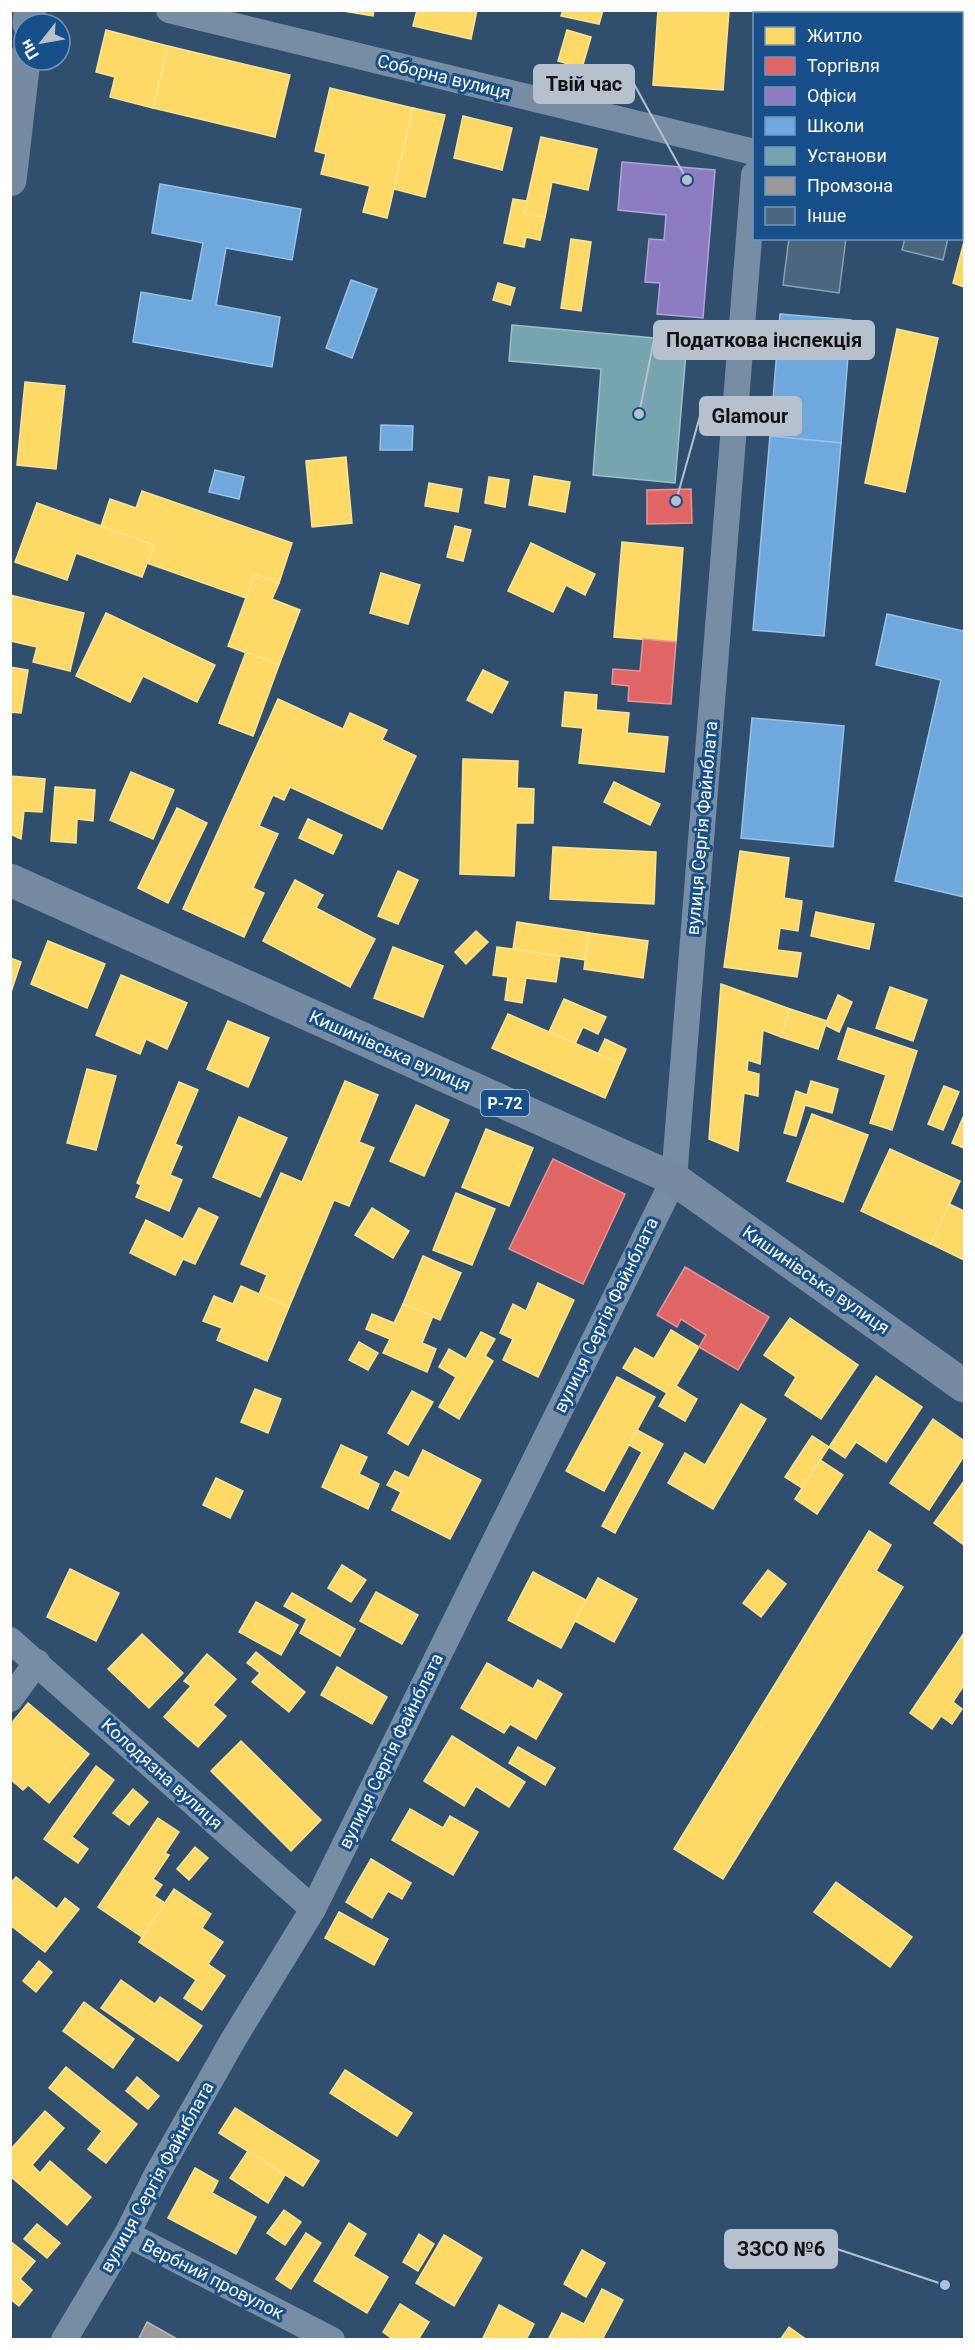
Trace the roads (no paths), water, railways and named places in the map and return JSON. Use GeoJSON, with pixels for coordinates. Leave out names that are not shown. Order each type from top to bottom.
{"type":"FeatureCollection","features":[{"type":"Feature","properties":{"kind":"main road"},"geometry":{"type":"LineString","coordinates":[[10,180],[23,72]]}},
{"type":"Feature","properties":{"kind":"main road","name":"Кишинівська вулиця"},"geometry":{"type":"LineString","coordinates":[[10,880],[674,1179],[964,1386]]}},
{"type":"Feature","properties":{"kind":"street","name":"Соборна вулиця"},"geometry":{"type":"LineString","coordinates":[[169,10],[753,152]]}},
{"type":"Feature","properties":{"kind":"street","name":"вулиця Сергія Файнблата"},"geometry":{"type":"LineString","coordinates":[[64,2340],[127,2234],[156,2176],[228,2049],[313,1909],[674,1179],[753,188]]}},
{"type":"Feature","properties":{"kind":"street","name":"Колодязна вулиця"},"geometry":{"type":"LineString","coordinates":[[10,1640],[313,1909]]}},
{"type":"Feature","properties":{"kind":"street"},"geometry":{"type":"LineString","coordinates":[[10,1699],[36,1662]]}},
{"type":"Feature","properties":{"kind":"street","name":"Вербний провулок"},"geometry":{"type":"LineString","coordinates":[[127,2234],[332,2340]]}},
{"type":"Feature","properties":{"kind":"place","name":"Твій час"},"geometry":{"type":"Point","coordinates":[687,180]}},
{"type":"Feature","properties":{"kind":"place","name":"Податкова інспекція"},"geometry":{"type":"Point","coordinates":[639,414]}},
{"type":"Feature","properties":{"kind":"place","name":"Glamour"},"geometry":{"type":"Point","coordinates":[676,501]}},
{"type":"Feature","properties":{"kind":"place","name":"ЗЗСО №6"},"geometry":{"type":"Point","coordinates":[945,2285]}}]}
